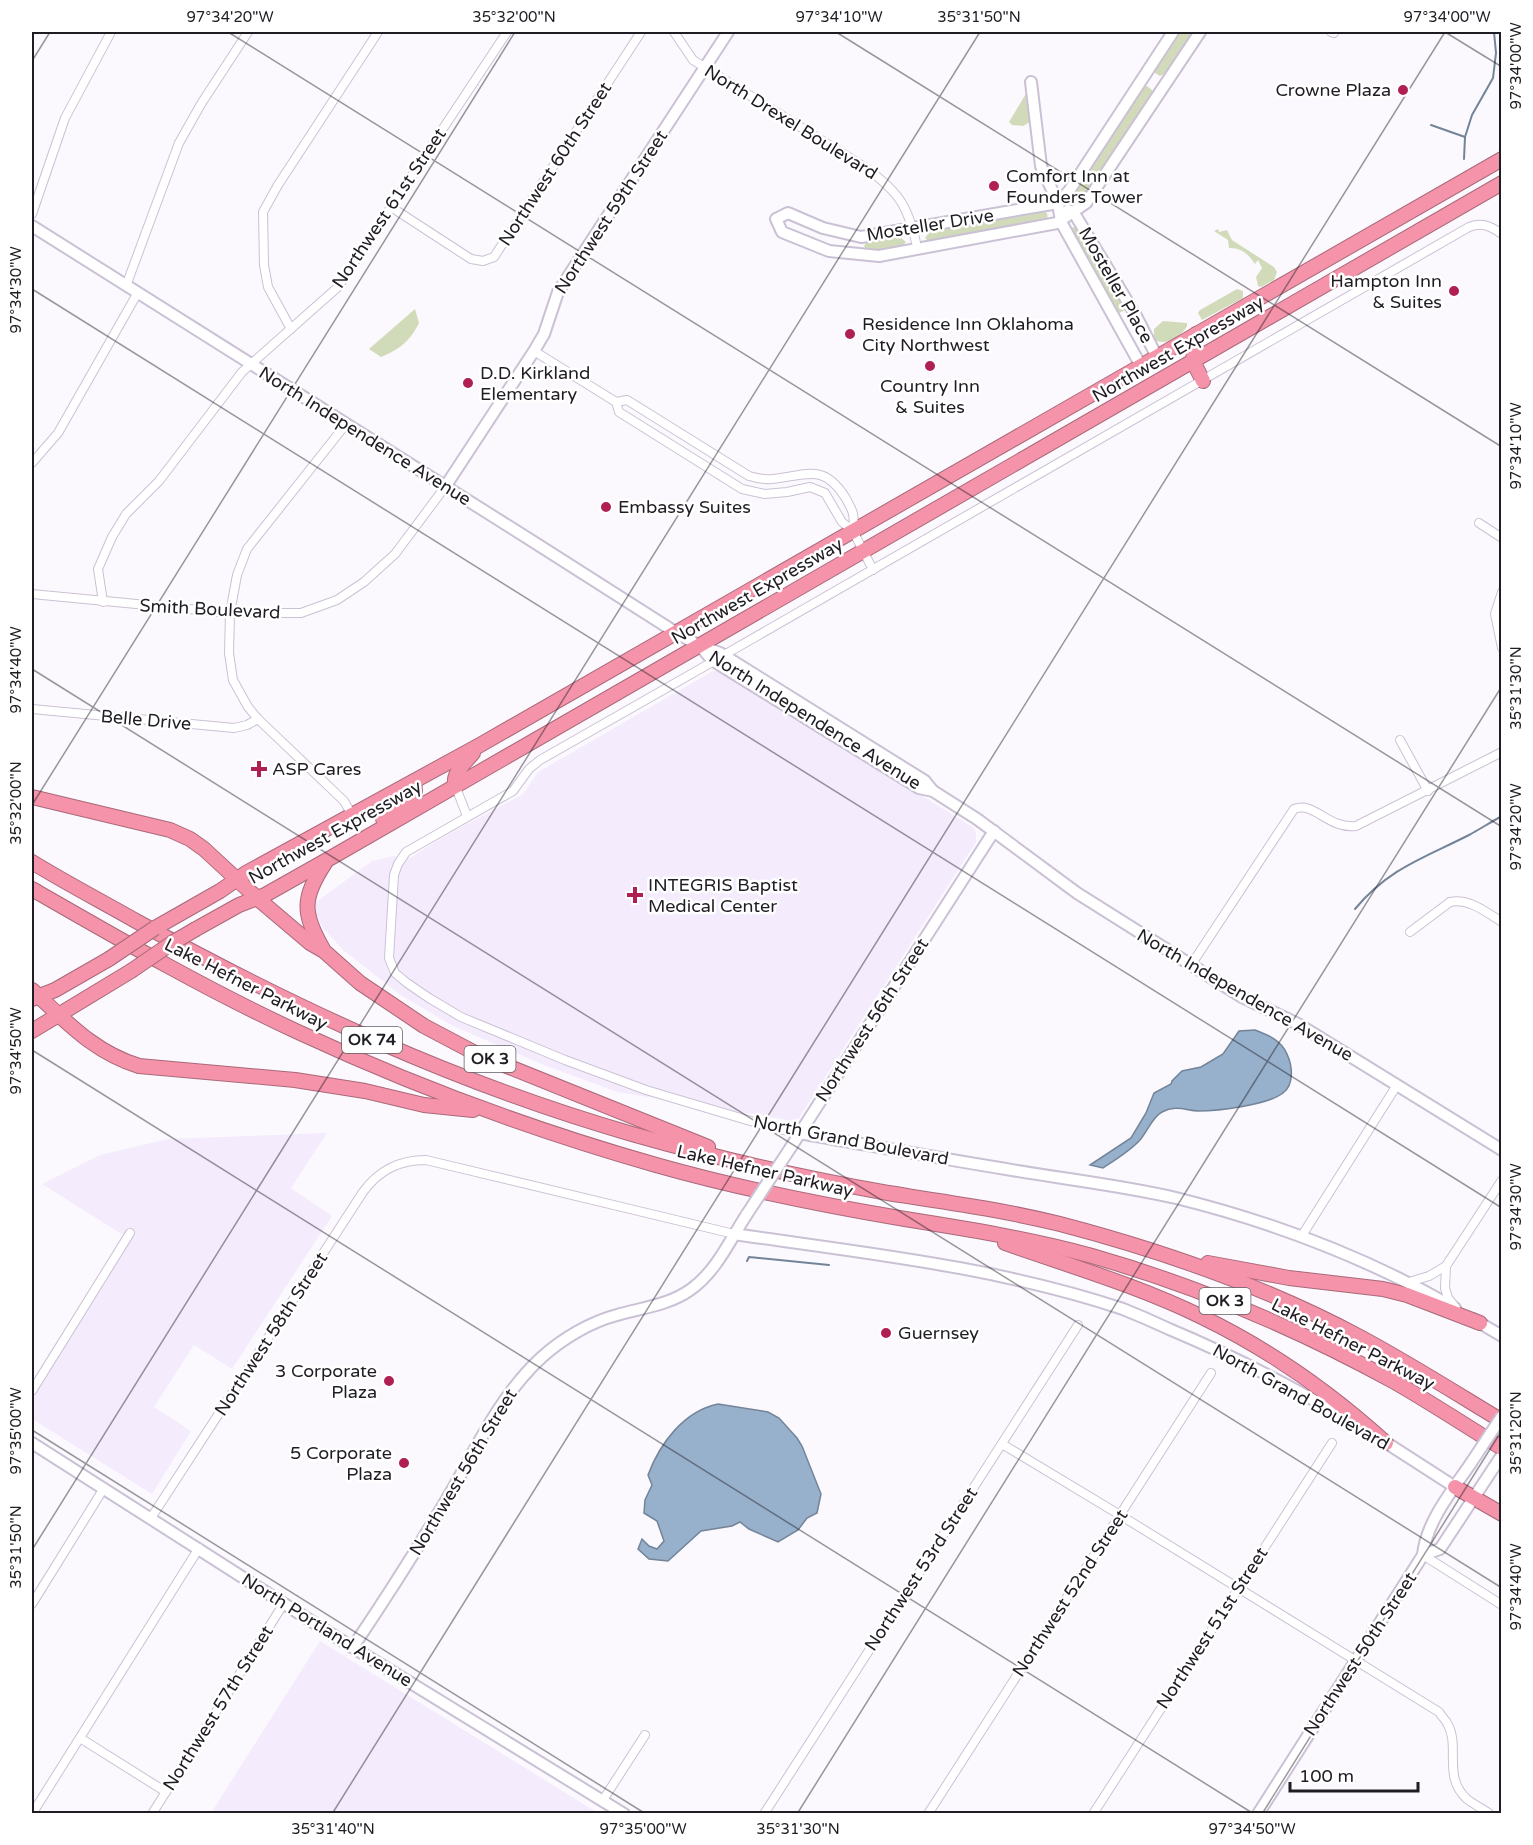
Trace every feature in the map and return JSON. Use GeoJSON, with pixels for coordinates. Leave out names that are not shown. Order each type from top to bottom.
{"type":"FeatureCollection","features":[{"type":"Feature","properties":{"kind":"highway","name":"Northwest Expressway"},"geometry":{"type":"LineString","coordinates":[[34,995],[55,990],[237,880],[480,745],[1502,159]]}},
{"type":"Feature","properties":{"kind":"highway","name":"Northwest Expressway"},"geometry":{"type":"LineString","coordinates":[[32,1031],[131,971],[172,943],[239,905],[257,898],[327,860],[1501,184]]}},
{"type":"Feature","properties":{"kind":"highway"},"geometry":{"type":"LineString","coordinates":[[1196,334],[1193,361],[1203,381]]}},
{"type":"Feature","properties":{"kind":"highway"},"geometry":{"type":"LineString","coordinates":[[1148,387],[1158,364],[1157,357]]}},
{"type":"Feature","properties":{"kind":"highway"},"geometry":{"type":"LineString","coordinates":[[455,785],[457,771],[480,745]]}},
{"type":"Feature","properties":{"kind":"highway"},"geometry":{"type":"LineString","coordinates":[[351,845],[412,796],[415,791],[414,782]]}},
{"type":"Feature","properties":{"kind":"highway"},"geometry":{"type":"LineString","coordinates":[[32,797],[170,830],[190,839],[204,849],[237,880]]}},
{"type":"Feature","properties":{"kind":"highway"},"geometry":{"type":"LineString","coordinates":[[324,951],[309,924],[307,902],[314,880],[327,860]]}},
{"type":"Feature","properties":{"kind":"highway","name":"Lake Hefner Parkway"},"geometry":{"type":"LineString","coordinates":[[32,862],[259,987],[392,1048],[487,1086],[561,1113],[752,1165],[889,1193],[1015,1214],[1114,1239],[1168,1256],[1274,1296],[1355,1335],[1416,1368],[1502,1421]]}},
{"type":"Feature","properties":{"kind":"highway","name":"OK 3"},"geometry":{"type":"LineString","coordinates":[[237,880],[360,983],[392,1006],[460,1045],[752,1165]]}},
{"type":"Feature","properties":{"kind":"highway","name":"Lake Hefner Parkway"},"geometry":{"type":"LineString","coordinates":[[32,889],[178,970],[297,1032],[393,1074],[493,1113],[604,1149],[710,1179],[838,1206],[1013,1237],[1128,1267],[1179,1284],[1260,1316],[1334,1350],[1396,1383],[1502,1448]]}},
{"type":"Feature","properties":{"kind":"highway"},"geometry":{"type":"LineString","coordinates":[[34,995],[58,1015]]}},
{"type":"Feature","properties":{"kind":"highway","name":"OK 3"},"geometry":{"type":"LineString","coordinates":[[58,1015],[103,1052],[139,1066],[295,1080],[365,1091],[424,1105],[493,1113]]}},
{"type":"Feature","properties":{"kind":"highway"},"geometry":{"type":"LineString","coordinates":[[960,1227],[1136,1289],[1201,1316],[1243,1338],[1301,1376],[1362,1421],[1386,1443]]}},
{"type":"Feature","properties":{"kind":"highway"},"geometry":{"type":"LineString","coordinates":[[1168,1256],[1289,1278],[1383,1289],[1407,1295],[1480,1323]]}},
{"type":"Feature","properties":{"kind":"highway"},"geometry":{"type":"LineString","coordinates":[[1455,1487],[1502,1514]]}},
{"type":"Feature","properties":{"kind":"street"},"geometry":{"type":"LineString","coordinates":[[32,214],[65,118],[111,32]]}},
{"type":"Feature","properties":{"kind":"street"},"geometry":{"type":"LineString","coordinates":[[126,286],[179,143],[201,104],[248,32]]}},
{"type":"Feature","properties":{"kind":"street"},"geometry":{"type":"LineString","coordinates":[[291,329],[268,287],[264,265],[263,212],[278,185],[378,32]]}},
{"type":"Feature","properties":{"kind":"street","name":"Northwest 61st Street"},"geometry":{"type":"LineString","coordinates":[[103,602],[98,569],[126,513],[159,480],[242,372],[338,287],[507,32]]}},
{"type":"Feature","properties":{"kind":"street","name":"Northwest 60th Street"},"geometry":{"type":"LineString","coordinates":[[392,207],[471,259],[483,261],[494,256],[642,32]]}},
{"type":"Feature","properties":{"kind":"street","name":"North Drexel Boulevard"},"geometry":{"type":"LineString","coordinates":[[674,32],[693,60],[704,68],[887,183],[903,203],[913,228],[917,248]]}},
{"type":"Feature","properties":{"kind":"street","name":"Northwest 59th Street"},"geometry":{"type":"LineString","coordinates":[[445,487],[544,334],[558,292],[728,32]]}},
{"type":"Feature","properties":{"kind":"street"},"geometry":{"type":"LineString","coordinates":[[1061,201],[1173,32]]}},
{"type":"Feature","properties":{"kind":"street"},"geometry":{"type":"LineString","coordinates":[[1061,222],[1086,203],[1200,32]]}},
{"type":"Feature","properties":{"kind":"street"},"geometry":{"type":"LineString","coordinates":[[1145,75],[1163,87]]}},
{"type":"Feature","properties":{"kind":"street"},"geometry":{"type":"LineString","coordinates":[[1031,82],[1041,166],[1061,201],[1074,213]]}},
{"type":"Feature","properties":{"kind":"street","name":"Mosteller Drive"},"geometry":{"type":"LineString","coordinates":[[1061,201],[861,237],[823,228],[788,213],[776,219],[782,232],[829,252],[879,256],[1061,222]]}},
{"type":"Feature","properties":{"kind":"street","name":"Mosteller Place"},"geometry":{"type":"LineString","coordinates":[[1061,201],[1061,222],[1141,366]]}},
{"type":"Feature","properties":{"kind":"street","name":"Mosteller Place"},"geometry":{"type":"LineString","coordinates":[[1074,213],[1135,314],[1157,357]]}},
{"type":"Feature","properties":{"kind":"street"},"geometry":{"type":"LineString","coordinates":[[455,785],[467,816],[513,791],[529,769],[540,760],[1469,227],[1478,224],[1486,225],[1502,234]]}},
{"type":"Feature","properties":{"kind":"street","name":"North Independence Avenue"},"geometry":{"type":"LineString","coordinates":[[32,226],[719,658],[919,788],[933,791],[994,831],[1077,893],[1191,965],[1251,1002],[1298,1024],[1502,1150]]}},
{"type":"Feature","properties":{"kind":"street"},"geometry":{"type":"LineString","coordinates":[[32,463],[63,425],[137,294]]}},
{"type":"Feature","properties":{"kind":"street"},"geometry":{"type":"LineString","coordinates":[[1117,324],[1135,314]]}},
{"type":"Feature","properties":{"kind":"street"},"geometry":{"type":"LineString","coordinates":[[534,351],[616,402],[619,412],[749,491],[765,494],[810,487],[825,493],[843,522],[853,531],[873,570]]}},
{"type":"Feature","properties":{"kind":"street"},"geometry":{"type":"LineString","coordinates":[[616,402],[627,400],[749,476],[770,480],[814,472],[836,483],[855,514],[853,531]]}},
{"type":"Feature","properties":{"kind":"street"},"geometry":{"type":"LineString","coordinates":[[346,424],[247,549],[237,575],[230,613],[229,653],[233,680],[248,707],[344,801],[352,815]]}},
{"type":"Feature","properties":{"kind":"street"},"geometry":{"type":"LineString","coordinates":[[797,474],[798,489]]}},
{"type":"Feature","properties":{"kind":"street"},"geometry":{"type":"LineString","coordinates":[[749,491],[757,478]]}},
{"type":"Feature","properties":{"kind":"street","name":"Smith Boulevard"},"geometry":{"type":"LineString","coordinates":[[32,594],[230,613],[301,613],[337,600],[364,582],[395,554],[445,487]]}},
{"type":"Feature","properties":{"kind":"street"},"geometry":{"type":"LineString","coordinates":[[1479,523],[1502,538]]}},
{"type":"Feature","properties":{"kind":"street"},"geometry":{"type":"LineString","coordinates":[[1502,592],[1496,614],[1502,648]]}},
{"type":"Feature","properties":{"kind":"street","name":"Belle Drive"},"geometry":{"type":"LineString","coordinates":[[32,709],[234,728],[258,719]]}},
{"type":"Feature","properties":{"kind":"street"},"geometry":{"type":"LineString","coordinates":[[1400,740],[1428,790]]}},
{"type":"Feature","properties":{"kind":"street"},"geometry":{"type":"LineString","coordinates":[[1191,965],[1294,809],[1306,807],[1341,826],[1356,826],[1502,752]]}},
{"type":"Feature","properties":{"kind":"street","name":"North Grand Boulevard"},"geometry":{"type":"LineString","coordinates":[[467,816],[413,847],[398,864],[394,874],[389,958],[395,973],[407,983],[461,1017],[521,1043],[646,1090],[774,1128],[1003,1169],[1127,1188],[1225,1211],[1337,1250],[1409,1282],[1502,1336]]}},
{"type":"Feature","properties":{"kind":"street","name":"Northwest 56th Street"},"geometry":{"type":"LineString","coordinates":[[353,1647],[442,1508],[502,1405],[526,1373],[543,1357],[577,1332],[614,1316],[664,1303],[689,1291],[710,1271],[994,831]]}},
{"type":"Feature","properties":{"kind":"street"},"geometry":{"type":"LineString","coordinates":[[1410,932],[1450,902],[1458,900],[1477,907],[1502,922]]}},
{"type":"Feature","properties":{"kind":"street"},"geometry":{"type":"LineString","coordinates":[[1301,1237],[1397,1085]]}},
{"type":"Feature","properties":{"kind":"street","name":"North Grand Boulevard"},"geometry":{"type":"LineString","coordinates":[[403,1162],[426,1160],[734,1234],[995,1274],[1123,1309],[1214,1347],[1284,1383],[1455,1487]]}},
{"type":"Feature","properties":{"kind":"street","name":"Northwest 58th Street"},"geometry":{"type":"LineString","coordinates":[[151,1518],[363,1192],[379,1174],[403,1162]]}},
{"type":"Feature","properties":{"kind":"street"},"geometry":{"type":"LineString","coordinates":[[1409,1282],[1429,1276],[1446,1266],[1502,1180]]}},
{"type":"Feature","properties":{"kind":"street"},"geometry":{"type":"LineString","coordinates":[[32,1391],[130,1233]]}},
{"type":"Feature","properties":{"kind":"street"},"geometry":{"type":"LineString","coordinates":[[1446,1266],[1445,1288],[1448,1298],[1457,1310]]}},
{"type":"Feature","properties":{"kind":"street","name":"Northwest 53rd Street"},"geometry":{"type":"LineString","coordinates":[[764,1814],[1078,1324]]}},
{"type":"Feature","properties":{"kind":"street","name":"Northwest 52nd Street"},"geometry":{"type":"LineString","coordinates":[[928,1814],[1211,1373]]}},
{"type":"Feature","properties":{"kind":"street","name":"Northwest 50th Street"},"geometry":{"type":"LineString","coordinates":[[1258,1814],[1423,1556],[1424,1539],[1502,1416]]}},
{"type":"Feature","properties":{"kind":"street","name":"North Portland Avenue"},"geometry":{"type":"LineString","coordinates":[[32,1443],[353,1647],[624,1814]]}},
{"type":"Feature","properties":{"kind":"street","name":"Northwest 51st Street"},"geometry":{"type":"LineString","coordinates":[[1093,1814],[1332,1443]]}},
{"type":"Feature","properties":{"kind":"street"},"geometry":{"type":"LineString","coordinates":[[1002,1444],[1438,1712],[1448,1724],[1451,1735],[1453,1775],[1458,1787],[1466,1798],[1490,1814]]}},
{"type":"Feature","properties":{"kind":"street","name":"Northwest 50th Street"},"geometry":{"type":"LineString","coordinates":[[1423,1556],[1440,1549],[1502,1455]]}},
{"type":"Feature","properties":{"kind":"street"},"geometry":{"type":"LineString","coordinates":[[32,1604],[104,1488]]}},
{"type":"Feature","properties":{"kind":"street"},"geometry":{"type":"LineString","coordinates":[[32,1814],[199,1548]]}},
{"type":"Feature","properties":{"kind":"street"},"geometry":{"type":"LineString","coordinates":[[1423,1556],[1502,1605]]}},
{"type":"Feature","properties":{"kind":"street","name":"Northwest 57th Street"},"geometry":{"type":"LineString","coordinates":[[152,1814],[284,1603]]}},
{"type":"Feature","properties":{"kind":"street"},"geometry":{"type":"LineString","coordinates":[[603,1800],[645,1735]]}},
{"type":"Feature","properties":{"kind":"street"},"geometry":{"type":"LineString","coordinates":[[80,1738],[166,1792]]}},
{"type":"Feature","properties":{"kind":"shaded area","name":"INTEGRIS Baptist Medical Center"},"geometry":{"type":"Polygon","coordinates":[[[713,671],[728,675],[974,828],[976,833],[976,842],[799,1118],[794,1121],[617,1092],[544,1065],[453,1026],[402,996],[343,950],[323,928],[316,914],[315,903],[372,861],[393,856],[410,858],[523,794],[538,772],[713,671]]]}},
{"type":"Feature","properties":{"kind":"shaded area"},"geometry":{"type":"Polygon","coordinates":[[[327,1133],[291,1188],[332,1216],[232,1369],[194,1345],[154,1407],[191,1431],[152,1494],[32,1419],[32,1401],[131,1240],[42,1184],[100,1155],[168,1139],[327,1133]]]}},
{"type":"Feature","properties":{"kind":"shaded area"},"geometry":{"type":"Polygon","coordinates":[[[320,1641],[598,1813],[211,1813],[320,1641]]]}},
{"type":"Feature","properties":{"kind":"green space"},"geometry":{"type":"Polygon","coordinates":[[[1178,32],[1193,32],[1167,72],[1160,76],[1155,73],[1155,66],[1178,32]]]}},
{"type":"Feature","properties":{"kind":"green space"},"geometry":{"type":"Polygon","coordinates":[[[1147,86],[1152,90],[1152,95],[1085,197],[1078,201],[1073,196],[1074,191],[1141,88],[1147,86]]]}},
{"type":"Feature","properties":{"kind":"green space"},"geometry":{"type":"Polygon","coordinates":[[[1027,92],[1030,122],[1023,126],[1012,125],[1009,122],[1027,92]]]}},
{"type":"Feature","properties":{"kind":"green space"},"geometry":{"type":"Polygon","coordinates":[[[1042,211],[1047,213],[1048,220],[932,242],[925,238],[930,231],[1042,211]]]}},
{"type":"Feature","properties":{"kind":"green space"},"geometry":{"type":"Polygon","coordinates":[[[1077,225],[1126,305],[1125,310],[1119,313],[1115,311],[1072,233],[1072,228],[1077,225]]]}},
{"type":"Feature","properties":{"kind":"green space"},"geometry":{"type":"Polygon","coordinates":[[[1218,229],[1219,232],[1227,230],[1232,240],[1274,267],[1277,272],[1274,280],[1261,287],[1258,286],[1256,277],[1262,268],[1258,260],[1255,264],[1244,252],[1229,248],[1228,240],[1214,231],[1218,229]]]}},
{"type":"Feature","properties":{"kind":"green space"},"geometry":{"type":"Polygon","coordinates":[[[900,237],[906,242],[901,247],[871,251],[864,246],[867,241],[871,240],[900,237]]]}},
{"type":"Feature","properties":{"kind":"green space"},"geometry":{"type":"Polygon","coordinates":[[[1237,289],[1243,291],[1243,298],[1202,320],[1198,313],[1200,310],[1237,289]]]}},
{"type":"Feature","properties":{"kind":"green space"},"geometry":{"type":"Polygon","coordinates":[[[415,309],[419,323],[404,344],[381,357],[369,349],[415,309]]]}},
{"type":"Feature","properties":{"kind":"green space"},"geometry":{"type":"Polygon","coordinates":[[[1163,321],[1187,323],[1187,326],[1172,339],[1162,342],[1154,339],[1154,329],[1163,321]]]}},
{"type":"Feature","properties":{"kind":"water"},"geometry":{"type":"Polygon","coordinates":[[[1255,1030],[1278,1042],[1287,1054],[1291,1080],[1283,1093],[1266,1101],[1230,1108],[1198,1111],[1176,1108],[1167,1110],[1156,1117],[1132,1148],[1103,1168],[1090,1165],[1131,1138],[1146,1113],[1154,1093],[1171,1084],[1182,1071],[1201,1067],[1223,1054],[1239,1031],[1255,1030]]]}},
{"type":"Feature","properties":{"kind":"water"},"geometry":{"type":"Polygon","coordinates":[[[718,1404],[768,1412],[779,1418],[802,1446],[821,1494],[817,1513],[807,1518],[798,1530],[778,1542],[749,1529],[740,1522],[732,1526],[701,1531],[668,1561],[649,1559],[638,1549],[642,1539],[649,1546],[657,1549],[664,1541],[657,1521],[644,1513],[645,1500],[652,1485],[648,1475],[653,1463],[666,1440],[684,1421],[718,1404]]]}},
{"type":"Feature","properties":{"kind":"waterway"},"geometry":{"type":"LineString","coordinates":[[1464,159],[1465,137],[1472,115],[1493,78],[1496,53],[1494,32]]}},
{"type":"Feature","properties":{"kind":"waterway"},"geometry":{"type":"LineString","coordinates":[[1431,125],[1465,137]]}},
{"type":"Feature","properties":{"kind":"waterway"},"geometry":{"type":"LineString","coordinates":[[1355,909],[1381,883],[1408,865],[1502,816]]}},
{"type":"Feature","properties":{"kind":"waterway"},"geometry":{"type":"LineString","coordinates":[[747,1261],[749,1257],[829,1265]]}},
{"type":"Feature","properties":{"kind":"place","name":"Crowne Plaza"},"geometry":{"type":"Point","coordinates":[1403,90]}},
{"type":"Feature","properties":{"kind":"place","name":"Comfort Inn at Founders Tower"},"geometry":{"type":"Point","coordinates":[994,186]}},
{"type":"Feature","properties":{"kind":"place","name":"Hampton Inn & Suites"},"geometry":{"type":"Point","coordinates":[1454,291]}},
{"type":"Feature","properties":{"kind":"place","name":"Residence Inn Oklahoma City Northwest"},"geometry":{"type":"Point","coordinates":[850,334]}},
{"type":"Feature","properties":{"kind":"place","name":"Country Inn & Suites"},"geometry":{"type":"Point","coordinates":[930,366]}},
{"type":"Feature","properties":{"kind":"place","name":"D.D. Kirkland Elementary"},"geometry":{"type":"Point","coordinates":[468,383]}},
{"type":"Feature","properties":{"kind":"place","name":"Embassy Suites"},"geometry":{"type":"Point","coordinates":[606,507]}},
{"type":"Feature","properties":{"kind":"place","name":"ASP Cares"},"geometry":{"type":"Point","coordinates":[259,769]}},
{"type":"Feature","properties":{"kind":"place","name":"INTEGRIS Baptist Medical Center"},"geometry":{"type":"Point","coordinates":[635,895]}},
{"type":"Feature","properties":{"kind":"place","name":"Guernsey"},"geometry":{"type":"Point","coordinates":[886,1333]}},
{"type":"Feature","properties":{"kind":"place","name":"3 Corporate Plaza"},"geometry":{"type":"Point","coordinates":[389,1381]}},
{"type":"Feature","properties":{"kind":"place","name":"5 Corporate Plaza"},"geometry":{"type":"Point","coordinates":[404,1463]}}]}
